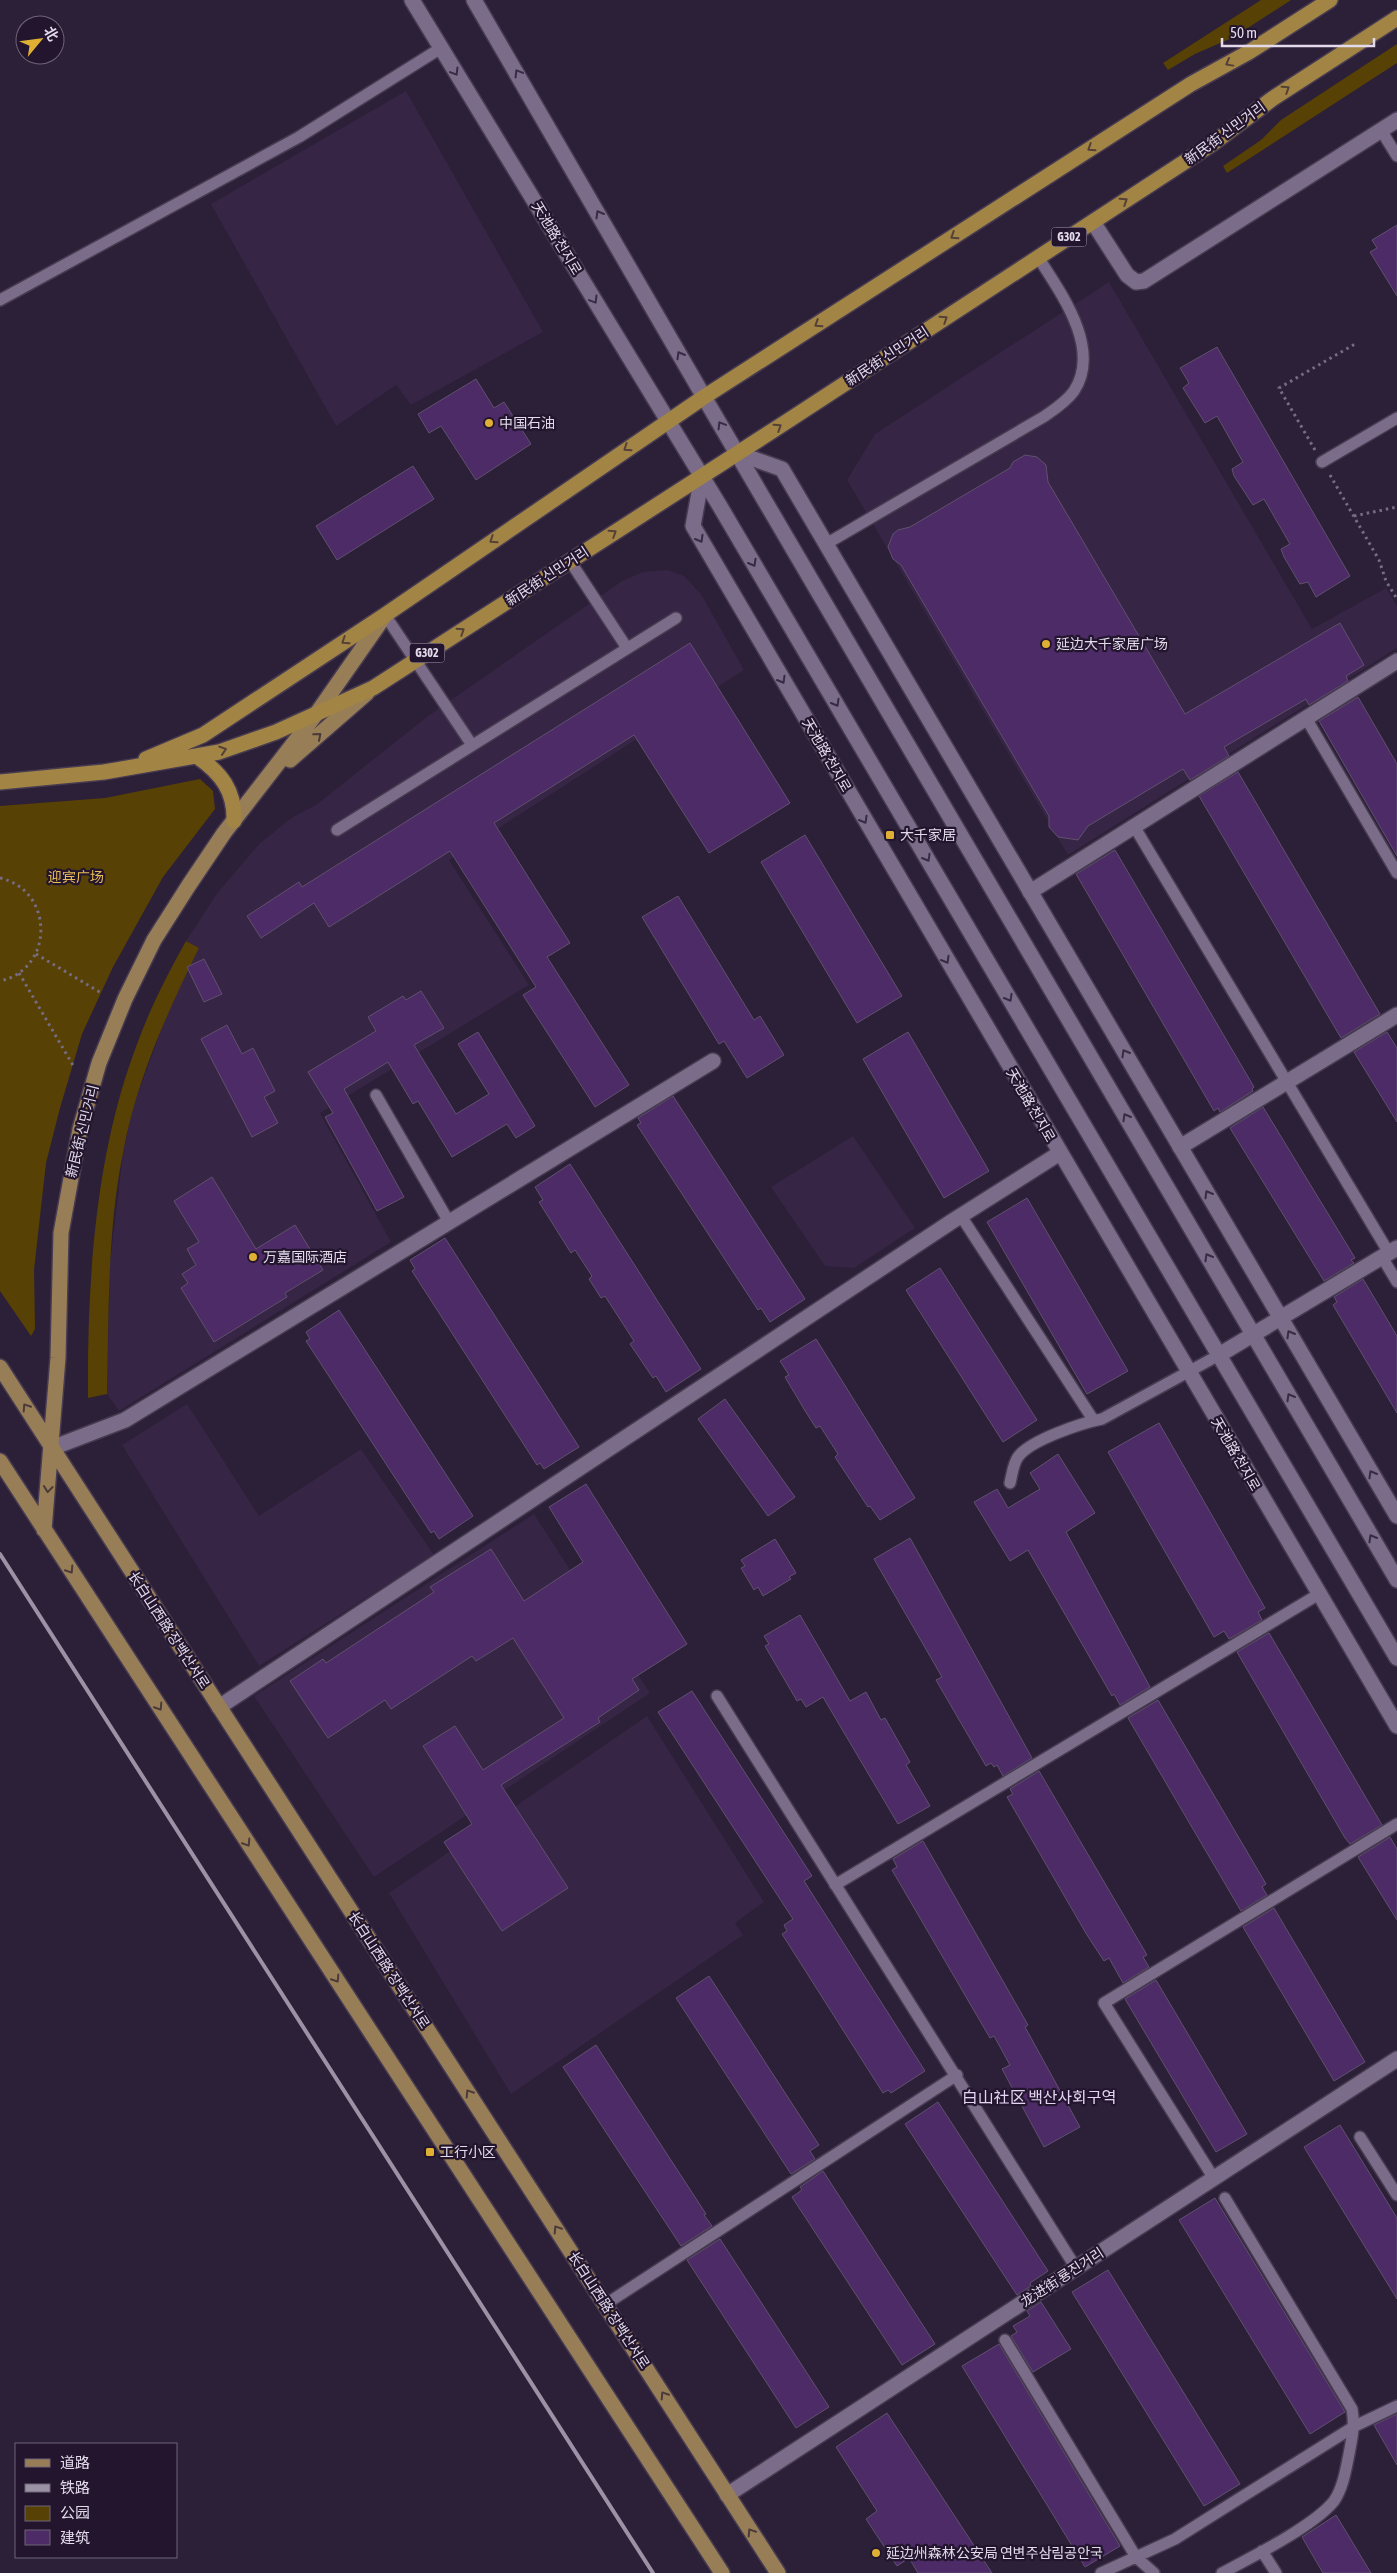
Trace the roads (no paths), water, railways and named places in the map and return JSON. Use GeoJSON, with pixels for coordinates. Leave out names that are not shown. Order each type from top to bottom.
{"type":"FeatureCollection","features":[{"type":"Feature","properties":{"kind":"highway","name":"新民街 신민거리"},"geometry":{"type":"LineString","coordinates":[[124,768],[203,735],[385,615],[704,397],[1191,84],[1250,52],[1330,0]]}},
{"type":"Feature","properties":{"kind":"highway","name":"新民街 신민거리"},"geometry":{"type":"LineString","coordinates":[[0,782],[52,778],[219,752],[276,732],[373,688],[1038,258],[1212,144],[1272,99],[1397,18]]}},
{"type":"Feature","properties":{"kind":"highway"},"geometry":{"type":"LineString","coordinates":[[198,756],[214,768],[228,787],[232,799],[234,821]]}},
{"type":"Feature","properties":{"kind":"main road","name":"新民街 신민거리"},"geometry":{"type":"LineString","coordinates":[[44,1530],[58,1358],[61,1233],[80,1129],[99,1063],[125,999],[154,940],[189,885],[234,821],[317,713],[385,615]]}},
{"type":"Feature","properties":{"kind":"main road","name":"新民街 신민거리"},"geometry":{"type":"LineString","coordinates":[[268,779],[373,688]]}},
{"type":"Feature","properties":{"kind":"main road","name":"长白山西路 장백산서로"},"geometry":{"type":"LineString","coordinates":[[0,1367],[778,2573]]}},
{"type":"Feature","properties":{"kind":"main road"},"geometry":{"type":"LineString","coordinates":[[0,1461],[722,2573]]}},
{"type":"Feature","properties":{"kind":"street","name":"天池路 천지로"},"geometry":{"type":"LineString","coordinates":[[412,0],[702,476],[1397,1658]]}},
{"type":"Feature","properties":{"kind":"street"},"geometry":{"type":"LineString","coordinates":[[474,0],[704,397],[1397,1580]]}},
{"type":"Feature","properties":{"kind":"street"},"geometry":{"type":"LineString","coordinates":[[1093,222],[1127,275],[1136,282],[1144,281],[1397,120]]}},
{"type":"Feature","properties":{"kind":"street"},"geometry":{"type":"LineString","coordinates":[[737,453],[782,469],[1397,1516]]}},
{"type":"Feature","properties":{"kind":"street","name":"天池路 천지로"},"geometry":{"type":"LineString","coordinates":[[702,476],[693,526],[1397,1726]]}},
{"type":"Feature","properties":{"kind":"street"},"geometry":{"type":"LineString","coordinates":[[1030,892],[1397,661]]}},
{"type":"Feature","properties":{"kind":"street"},"geometry":{"type":"LineString","coordinates":[[1180,1147],[1397,1015]]}},
{"type":"Feature","properties":{"kind":"street"},"geometry":{"type":"LineString","coordinates":[[52,1448],[125,1420],[713,1061]]}},
{"type":"Feature","properties":{"kind":"street"},"geometry":{"type":"LineString","coordinates":[[219,1707],[961,1216],[1060,1154]]}},
{"type":"Feature","properties":{"kind":"street"},"geometry":{"type":"LineString","coordinates":[[1219,1354],[1280,1316],[1389,1253]]}},
{"type":"Feature","properties":{"kind":"street","name":"龙进街 룡진거리"},"geometry":{"type":"LineString","coordinates":[[727,2495],[1397,2059]]}},
{"type":"Feature","properties":{"kind":"lane"},"geometry":{"type":"LineString","coordinates":[[0,300],[299,137],[441,48]]}},
{"type":"Feature","properties":{"kind":"lane"},"geometry":{"type":"LineString","coordinates":[[1382,130],[1397,156]]}},
{"type":"Feature","properties":{"kind":"lane"},"geometry":{"type":"LineString","coordinates":[[826,544],[1045,416],[1066,400],[1073,391],[1080,375],[1082,363],[1079,335],[1065,300],[1038,258]]}},
{"type":"Feature","properties":{"kind":"lane"},"geometry":{"type":"LineString","coordinates":[[1322,462],[1397,418]]}},
{"type":"Feature","properties":{"kind":"lane"},"geometry":{"type":"LineString","coordinates":[[570,560],[627,648]]}},
{"type":"Feature","properties":{"kind":"lane"},"geometry":{"type":"LineString","coordinates":[[385,615],[472,745]]}},
{"type":"Feature","properties":{"kind":"lane"},"geometry":{"type":"LineString","coordinates":[[337,830],[676,618]]}},
{"type":"Feature","properties":{"kind":"lane"},"geometry":{"type":"LineString","coordinates":[[1306,718],[1397,873]]}},
{"type":"Feature","properties":{"kind":"lane"},"geometry":{"type":"LineString","coordinates":[[1134,826],[1389,1253],[1397,1282]]}},
{"type":"Feature","properties":{"kind":"lane"},"geometry":{"type":"LineString","coordinates":[[376,1095],[449,1222]]}},
{"type":"Feature","properties":{"kind":"lane"},"geometry":{"type":"LineString","coordinates":[[961,1216],[1094,1421]]}},
{"type":"Feature","properties":{"kind":"lane"},"geometry":{"type":"LineString","coordinates":[[1010,1483],[1018,1456],[1067,1428],[1102,1419],[1219,1354]]}},
{"type":"Feature","properties":{"kind":"lane"},"geometry":{"type":"LineString","coordinates":[[835,1885],[1319,1594]]}},
{"type":"Feature","properties":{"kind":"lane"},"geometry":{"type":"LineString","coordinates":[[716,1696],[957,2075],[1076,2268]]}},
{"type":"Feature","properties":{"kind":"lane"},"geometry":{"type":"LineString","coordinates":[[1213,2177],[1104,2002],[1397,1824]]}},
{"type":"Feature","properties":{"kind":"lane"},"geometry":{"type":"LineString","coordinates":[[606,2304],[957,2075]]}},
{"type":"Feature","properties":{"kind":"lane"},"geometry":{"type":"LineString","coordinates":[[1360,2137],[1397,2195]]}},
{"type":"Feature","properties":{"kind":"lane"},"geometry":{"type":"LineString","coordinates":[[1222,2573],[1262,2551],[1322,2513],[1335,2500],[1342,2483],[1355,2426],[1352,2409],[1225,2198]]}},
{"type":"Feature","properties":{"kind":"lane"},"geometry":{"type":"LineString","coordinates":[[1005,2340],[1136,2557],[1154,2573]]}},
{"type":"Feature","properties":{"kind":"lane"},"geometry":{"type":"LineString","coordinates":[[1101,2573],[1175,2539],[1355,2426],[1397,2406]]}},
{"type":"Feature","properties":{"kind":"lane"},"geometry":{"type":"LineString","coordinates":[[1262,2551],[1276,2573]]}},
{"type":"Feature","properties":{"kind":"railway"},"geometry":{"type":"LineString","coordinates":[[0,1554],[653,2573]]}},
{"type":"Feature","properties":{"kind":"place","name":"中国石油"},"geometry":{"type":"Point","coordinates":[489,423]}},
{"type":"Feature","properties":{"kind":"place","name":"延边大千家居广场"},"geometry":{"type":"Point","coordinates":[1046,644]}},
{"type":"Feature","properties":{"kind":"place","name":"大千家居"},"geometry":{"type":"Point","coordinates":[890,835]}},
{"type":"Feature","properties":{"kind":"place","name":"万嘉国际酒店"},"geometry":{"type":"Point","coordinates":[253,1257]}},
{"type":"Feature","properties":{"kind":"place","name":"工行小区"},"geometry":{"type":"Point","coordinates":[430,2152]}},
{"type":"Feature","properties":{"kind":"place","name":"延边州森林公安局 연변주삼림공안국"},"geometry":{"type":"Point","coordinates":[876,2553]}},
{"type":"Feature","properties":{"kind":"district","name":"白山社区 백산사회구역"},"geometry":{"type":"Point","coordinates":[1039,2097]}},
{"type":"Feature","properties":{"kind":"park label","name":"迎宾广场"},"geometry":{"type":"Point","coordinates":[76,877]}}]}
